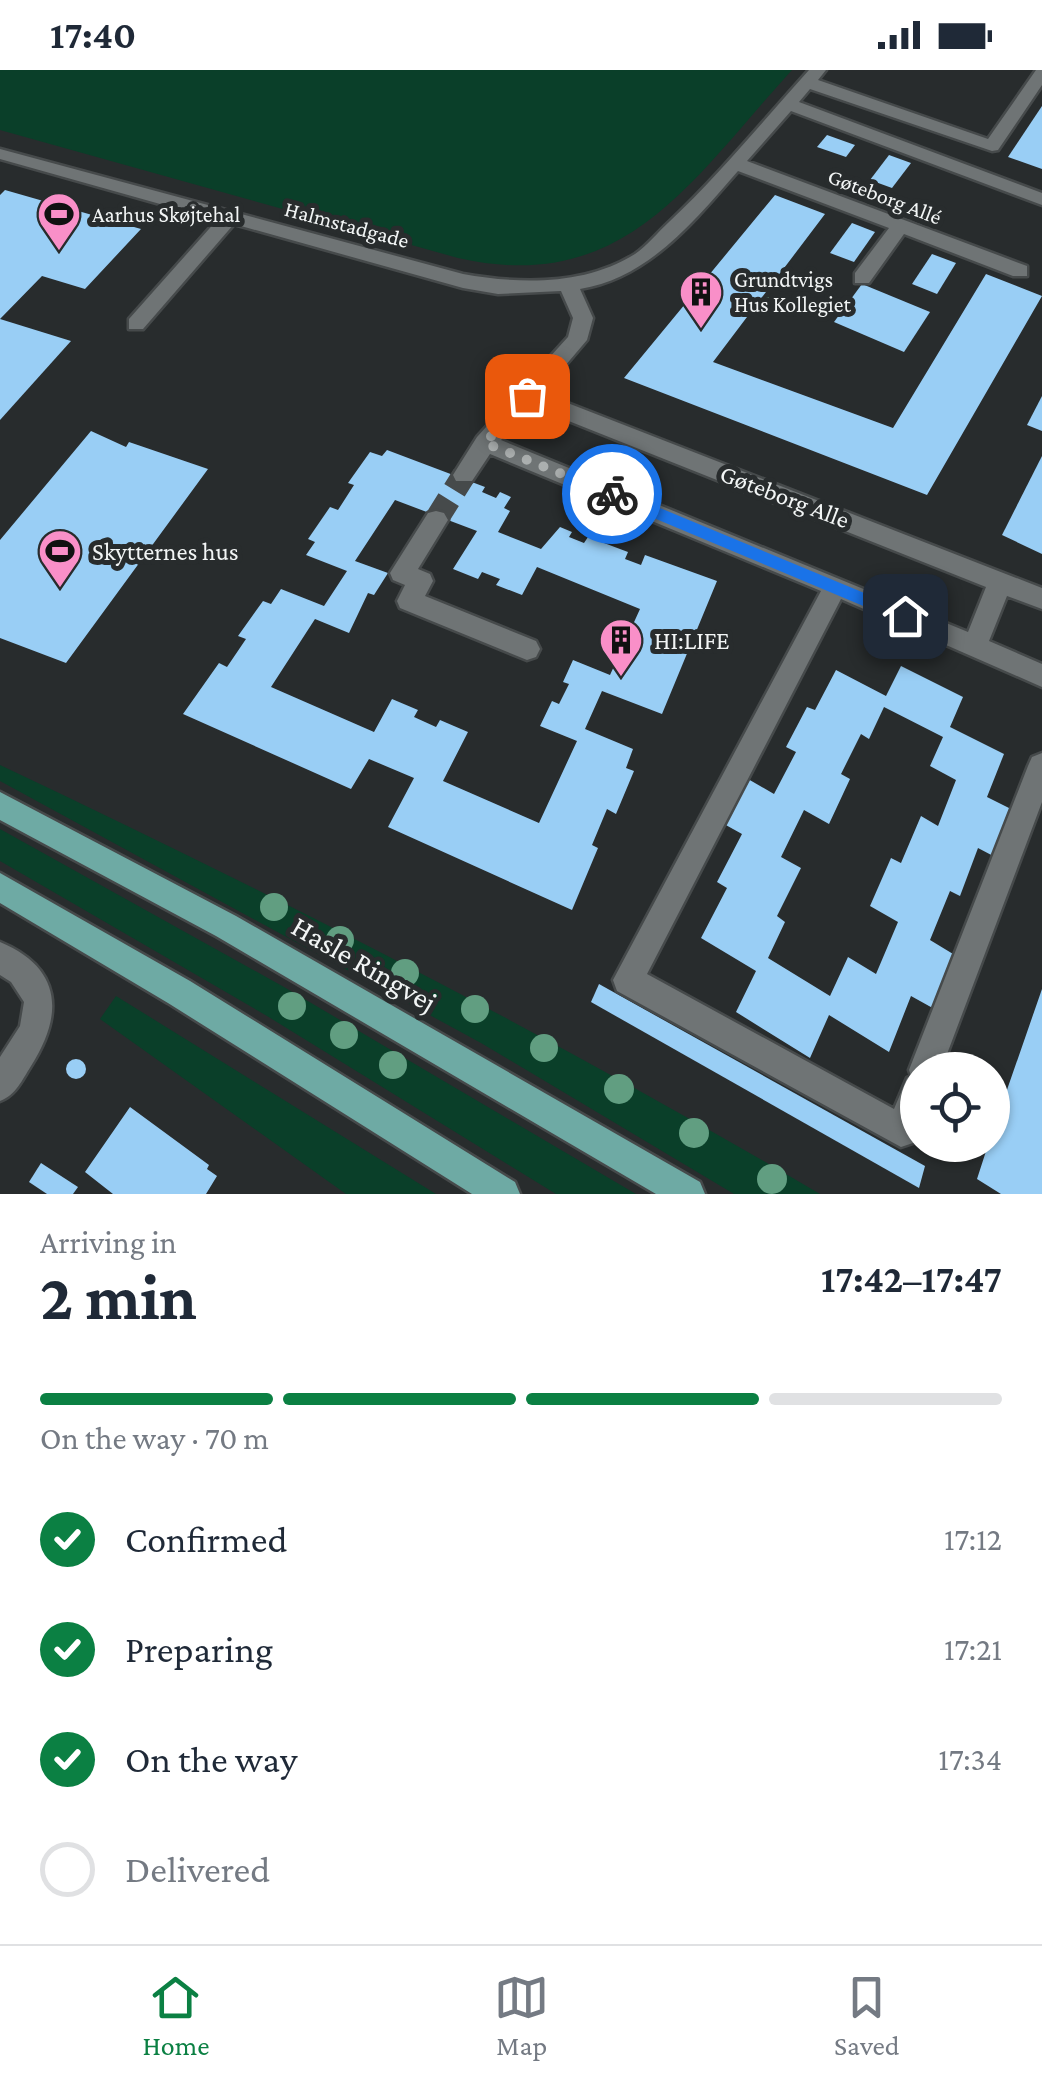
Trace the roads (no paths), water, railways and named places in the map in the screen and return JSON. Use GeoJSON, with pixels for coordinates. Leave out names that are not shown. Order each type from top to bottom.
{"type":"FeatureCollection","features":[{"type":"Feature","properties":{"kind":"main road","name":"Hasle Ringvej"},"geometry":{"type":"LineString","coordinates":[[0,805],[226,926],[688,1194]]}},
{"type":"Feature","properties":{"kind":"main road"},"geometry":{"type":"LineString","coordinates":[[0,887],[179,992],[504,1194]]}},
{"type":"Feature","properties":{"kind":"street"},"geometry":{"type":"LineString","coordinates":[[813,76],[992,146],[1042,73]]}},
{"type":"Feature","properties":{"kind":"street","name":"Halmstadgade"},"geometry":{"type":"LineString","coordinates":[[0,154],[483,286],[568,284],[604,276],[654,250],[813,76]]}},
{"type":"Feature","properties":{"kind":"street"},"geometry":{"type":"LineString","coordinates":[[788,104],[1039,194]]}},
{"type":"Feature","properties":{"kind":"street","name":"Gøteborg Allé"},"geometry":{"type":"LineString","coordinates":[[735,163],[1020,271]]}},
{"type":"Feature","properties":{"kind":"street"},"geometry":{"type":"LineString","coordinates":[[136,324],[230,218]]}},
{"type":"Feature","properties":{"kind":"street"},"geometry":{"type":"LineString","coordinates":[[862,278],[900,226]]}},
{"type":"Feature","properties":{"kind":"street"},"geometry":{"type":"LineString","coordinates":[[464,475],[485,443],[582,330],[583,318],[568,284]]}},
{"type":"Feature","properties":{"kind":"street","name":"Gøteborg Alle"},"geometry":{"type":"LineString","coordinates":[[527,396],[1042,599]]}},
{"type":"Feature","properties":{"kind":"street"},"geometry":{"type":"LineString","coordinates":[[485,443],[836,586],[1042,676]]}},
{"type":"Feature","properties":{"kind":"street"},"geometry":{"type":"LineString","coordinates":[[436,520],[402,573],[421,581],[409,600],[527,650]]}},
{"type":"Feature","properties":{"kind":"street"},"geometry":{"type":"LineString","coordinates":[[974,647],[1000,582]]}},
{"type":"Feature","properties":{"kind":"street"},"geometry":{"type":"LineString","coordinates":[[836,586],[628,980],[900,1131]]}},
{"type":"Feature","properties":{"kind":"street"},"geometry":{"type":"LineString","coordinates":[[932,1052],[1042,766]]}},
{"type":"Feature","properties":{"kind":"street"},"geometry":{"type":"LineString","coordinates":[[0,1086],[41,1020],[39,1003],[8,962]]}},
{"type":"Feature","properties":{"kind":"tunnel"},"geometry":{"type":"LineString","coordinates":[[436,520],[464,475]]}},
{"type":"Feature","properties":{"kind":"place","name":"Aarhus Skøjtehal"},"geometry":{"type":"Point","coordinates":[59,252]}},
{"type":"Feature","properties":{"kind":"place","name":"Grundtvigs Hus Kollegiet"},"geometry":{"type":"Point","coordinates":[701,330]}},
{"type":"Feature","properties":{"kind":"place","name":"Skytternes hus"},"geometry":{"type":"Point","coordinates":[60,589]}},
{"type":"Feature","properties":{"kind":"place","name":"HI:LIFE"},"geometry":{"type":"Point","coordinates":[621,678]}}]}
